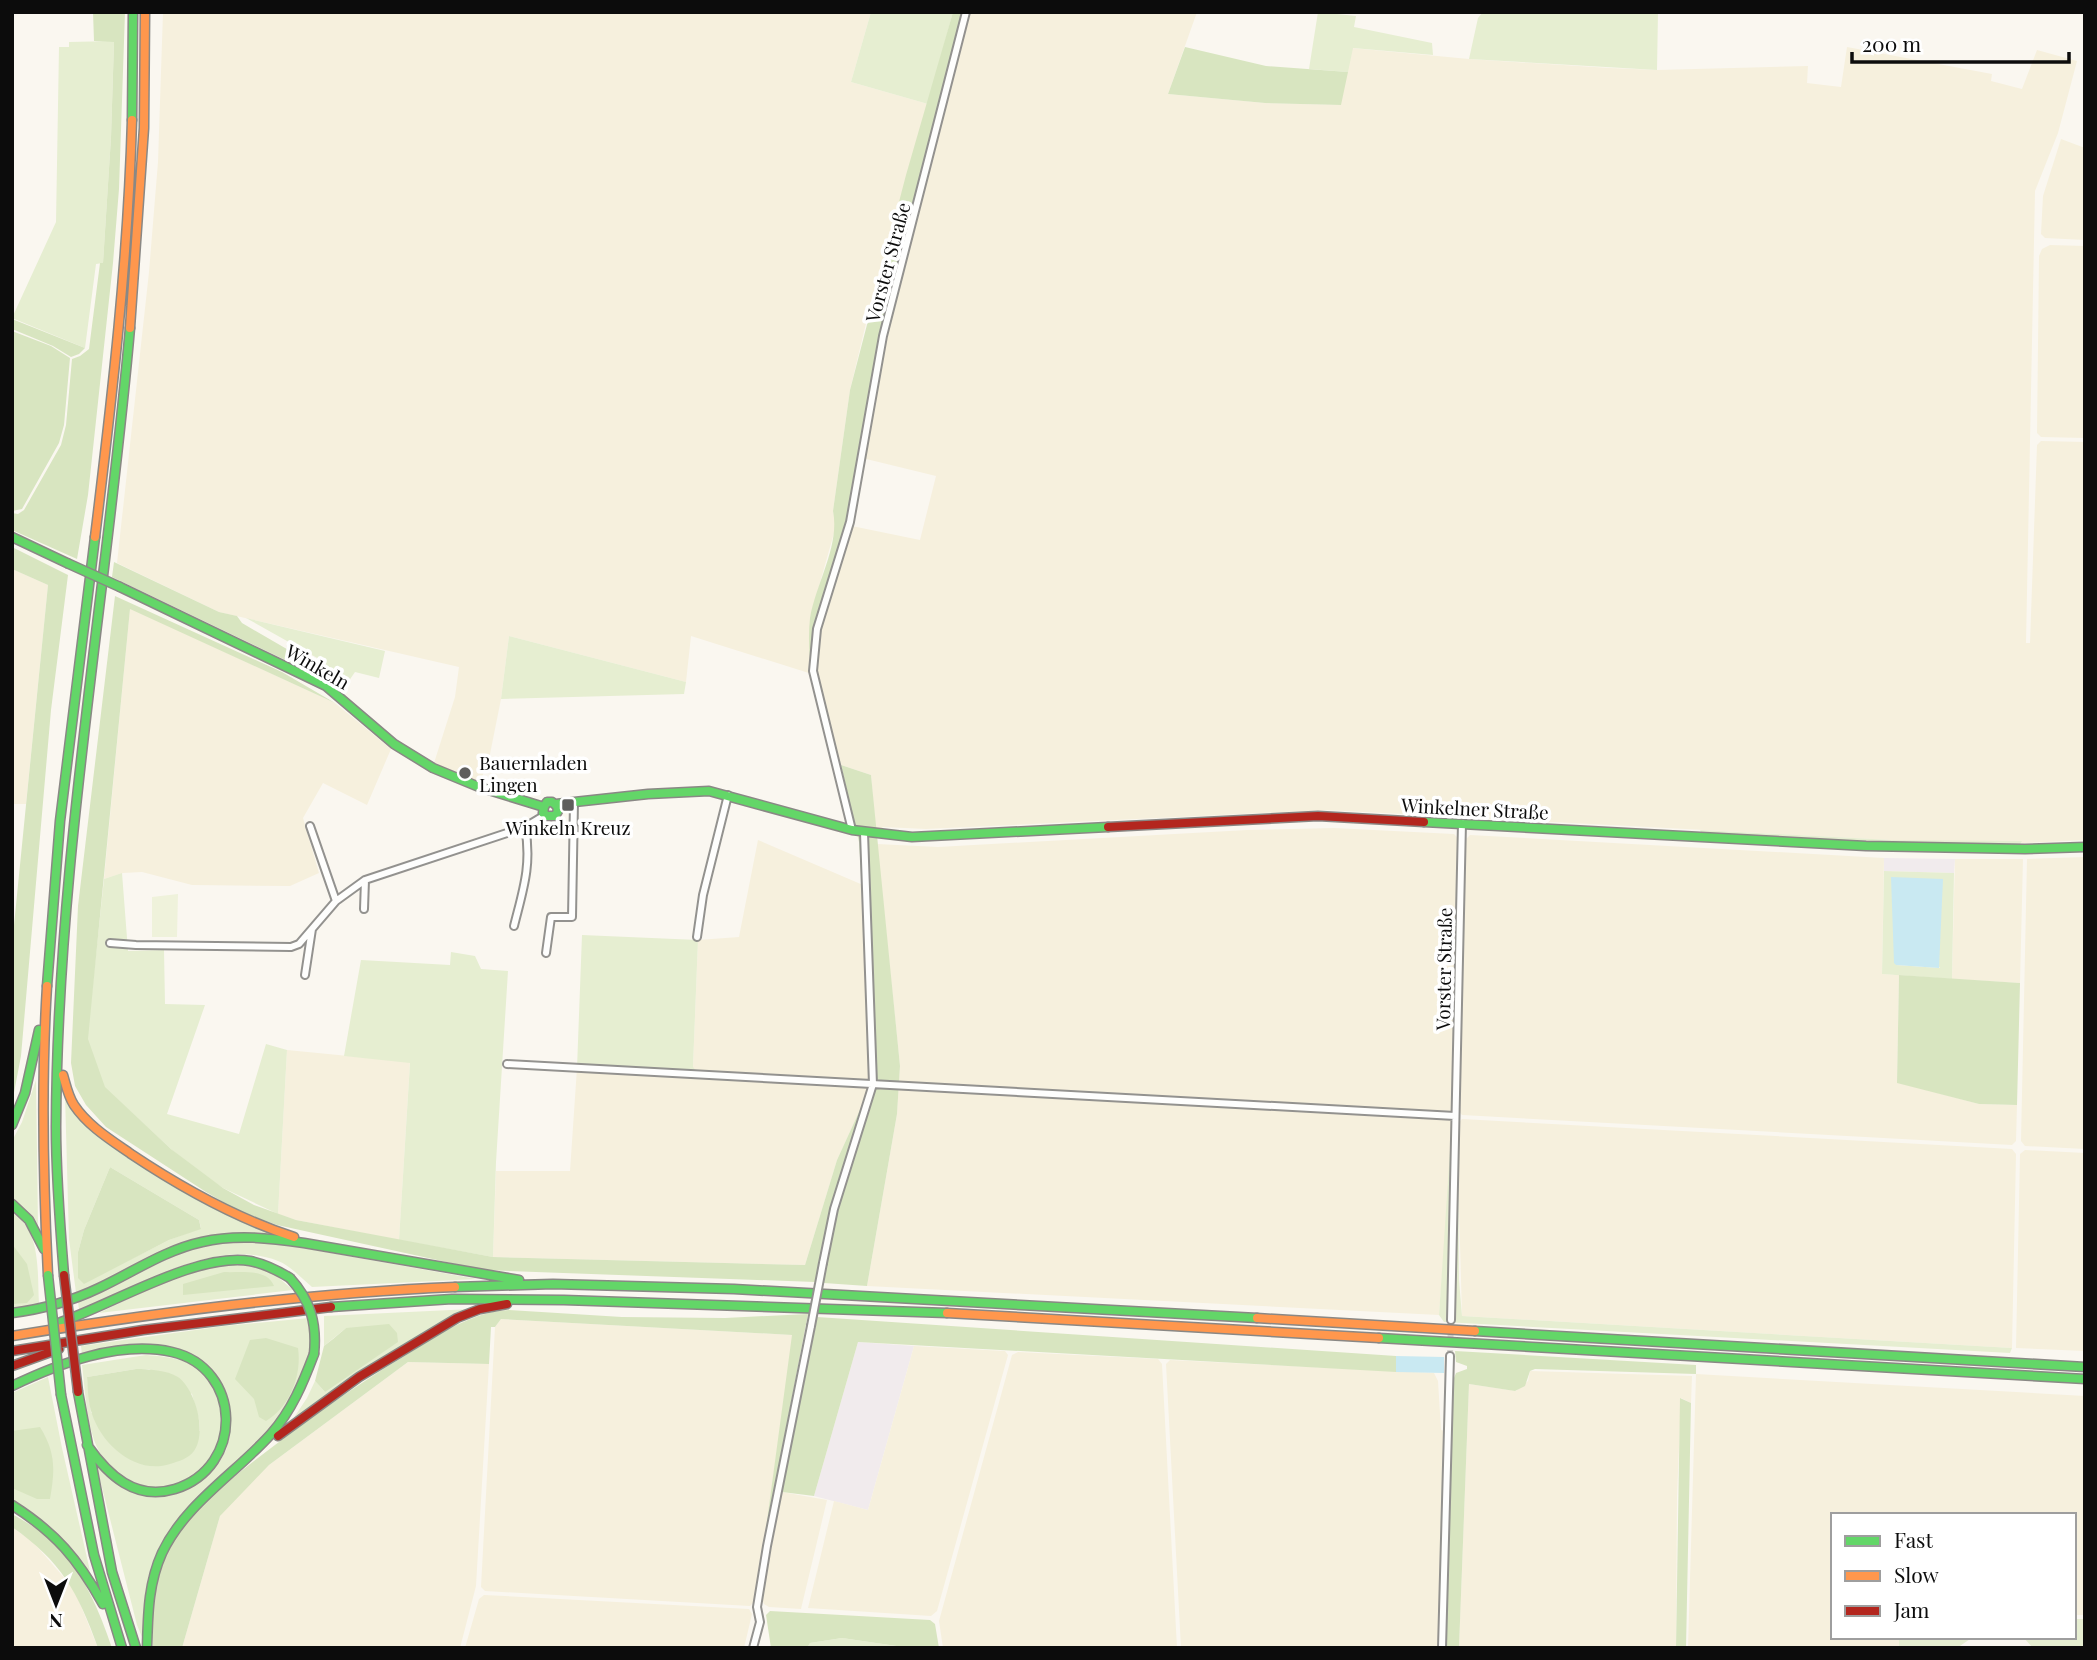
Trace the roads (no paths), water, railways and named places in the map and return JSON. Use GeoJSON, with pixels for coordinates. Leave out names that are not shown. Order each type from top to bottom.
{"type":"FeatureCollection","features":[{"type":"Feature","properties":{"kind":"main road"},"geometry":{"type":"LineString","coordinates":[[122,1648],[110,1616],[78,1485],[61,1395],[48,1275],[42,1129],[45,1000],[62,801],[115,368],[132,153],[133,12]]}},
{"type":"Feature","properties":{"kind":"main road"},"geometry":{"type":"LineString","coordinates":[[136,1648],[112,1572],[87,1445],[64,1275],[58,1191],[59,1055],[68,895],[81,747],[127,373],[144,143],[145,12]]}},
{"type":"Feature","properties":{"kind":"main road","name":"Winkeln"},"geometry":{"type":"LineString","coordinates":[[12,537],[326,686],[352,705],[400,748],[440,772],[544,811]]}},
{"type":"Feature","properties":{"kind":"main road"},"geometry":{"type":"LineString","coordinates":[[556,804],[557,814],[550,817],[544,811],[550,802],[556,804],[709,791],[864,833]]}},
{"type":"Feature","properties":{"kind":"main road","name":"Winkelner Straße"},"geometry":{"type":"LineString","coordinates":[[864,833],[941,836],[1318,816],[1866,846],[2025,849],[2085,846]]}},
{"type":"Feature","properties":{"kind":"main road"},"geometry":{"type":"LineString","coordinates":[[12,1125],[33,1063],[45,1000]]}},
{"type":"Feature","properties":{"kind":"main road"},"geometry":{"type":"LineString","coordinates":[[59,1055],[70,1099],[97,1130],[187,1190],[240,1219],[321,1246]]}},
{"type":"Feature","properties":{"kind":"main road"},"geometry":{"type":"LineString","coordinates":[[12,1204],[23,1212],[47,1255]]}},
{"type":"Feature","properties":{"kind":"main road"},"geometry":{"type":"LineString","coordinates":[[12,1313],[47,1307],[81,1295],[170,1253],[216,1239],[275,1240],[321,1246],[471,1274],[553,1284]]}},
{"type":"Feature","properties":{"kind":"main road"},"geometry":{"type":"LineString","coordinates":[[29,1333],[102,1307],[175,1273],[206,1264],[248,1259],[266,1263],[290,1278],[304,1293],[314,1315],[314,1354],[303,1389],[292,1409],[278,1428],[240,1466]]}},
{"type":"Feature","properties":{"kind":"main road"},"geometry":{"type":"LineString","coordinates":[[12,1336],[121,1318],[282,1298],[382,1290],[553,1284],[733,1289],[1147,1311],[2085,1367]]}},
{"type":"Feature","properties":{"kind":"main road"},"geometry":{"type":"LineString","coordinates":[[12,1351],[143,1330],[334,1307],[452,1299],[529,1299],[903,1310],[2085,1379]]}},
{"type":"Feature","properties":{"kind":"main road"},"geometry":{"type":"LineString","coordinates":[[147,1648],[146,1601],[151,1576],[171,1535],[198,1502],[308,1413],[402,1350],[457,1318],[480,1309],[529,1299]]}},
{"type":"Feature","properties":{"kind":"main road"},"geometry":{"type":"LineString","coordinates":[[12,1366],[87,1339]]}},
{"type":"Feature","properties":{"kind":"main road"},"geometry":{"type":"LineString","coordinates":[[12,1386],[65,1364],[116,1352],[145,1349],[171,1352],[191,1359],[217,1385],[225,1403],[226,1435],[215,1462],[207,1473],[178,1490],[146,1492],[131,1488],[105,1471],[87,1445]]}},
{"type":"Feature","properties":{"kind":"main road"},"geometry":{"type":"LineString","coordinates":[[12,1505],[36,1519],[68,1549],[83,1567],[110,1616]]}},
{"type":"Feature","properties":{"kind":"street","name":"Vorster Straße"},"geometry":{"type":"LineString","coordinates":[[852,830],[813,671],[817,629],[849,522],[883,336],[966,12]]}},
{"type":"Feature","properties":{"kind":"street"},"geometry":{"type":"LineString","coordinates":[[696,937],[703,895],[728,795]]}},
{"type":"Feature","properties":{"kind":"street"},"geometry":{"type":"LineString","coordinates":[[546,953],[551,917],[572,917],[574,802]]}},
{"type":"Feature","properties":{"kind":"street"},"geometry":{"type":"LineString","coordinates":[[110,943],[136,946],[291,947],[299,944],[336,901],[365,880],[525,827],[544,811]]}},
{"type":"Feature","properties":{"kind":"street","name":"Vorster Straße"},"geometry":{"type":"LineString","coordinates":[[1451,1320],[1462,823]]}},
{"type":"Feature","properties":{"kind":"street"},"geometry":{"type":"LineString","coordinates":[[310,826],[336,901]]}},
{"type":"Feature","properties":{"kind":"street"},"geometry":{"type":"LineString","coordinates":[[514,926],[529,870],[529,847],[525,827]]}},
{"type":"Feature","properties":{"kind":"street"},"geometry":{"type":"LineString","coordinates":[[753,1648],[760,1622],[757,1608],[834,1209],[873,1084],[864,833]]}},
{"type":"Feature","properties":{"kind":"street"},"geometry":{"type":"LineString","coordinates":[[364,909],[365,880]]}},
{"type":"Feature","properties":{"kind":"street"},"geometry":{"type":"LineString","coordinates":[[305,975],[312,927]]}},
{"type":"Feature","properties":{"kind":"street"},"geometry":{"type":"LineString","coordinates":[[507,1064],[1455,1116]]}},
{"type":"Feature","properties":{"kind":"street"},"geometry":{"type":"LineString","coordinates":[[1442,1648],[1450,1356]]}},
{"type":"Feature","properties":{"kind":"water"},"geometry":{"type":"Polygon","coordinates":[[[1891,877],[1943,879],[1939,968],[1894,963],[1891,877]]]}},
{"type":"Feature","properties":{"kind":"water"},"geometry":{"type":"Polygon","coordinates":[[[1396,1356],[1444,1357],[1444,1373],[1396,1372],[1396,1356]]]}},
{"type":"Feature","properties":{"kind":"tunnel"},"geometry":{"type":"LineString","coordinates":[[1450,1356],[1451,1320]]}},
{"type":"Feature","properties":{"kind":"place","name":"Bauernladen Lingen"},"geometry":{"type":"Point","coordinates":[465,773]}},
{"type":"Feature","properties":{"kind":"place","name":"Winkeln Kreuz"},"geometry":{"type":"Point","coordinates":[568,805]}}]}
